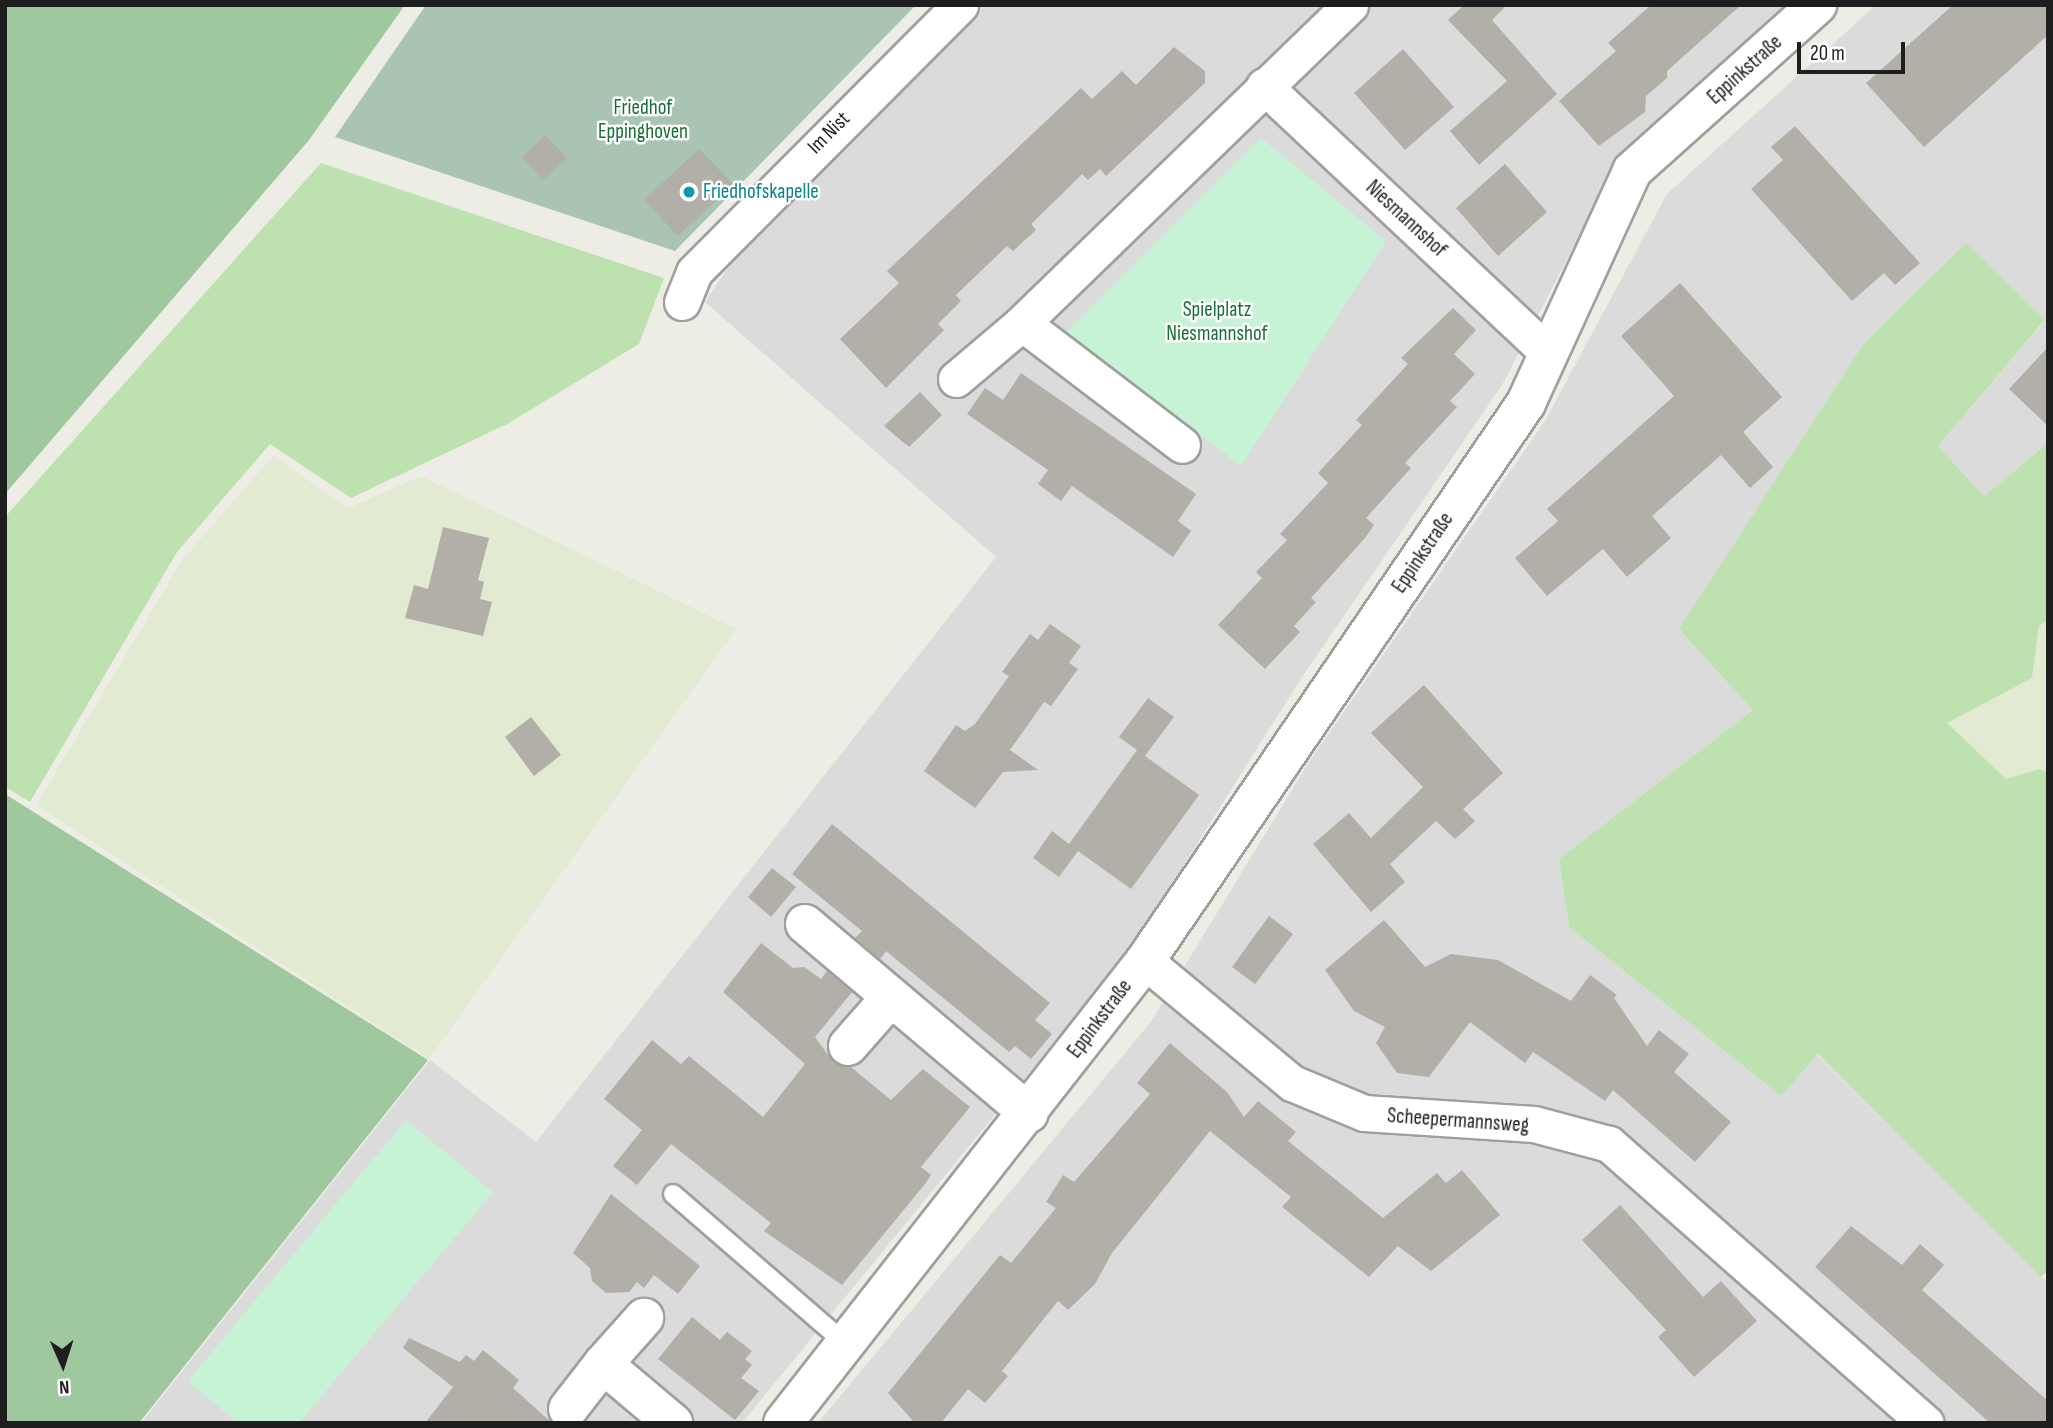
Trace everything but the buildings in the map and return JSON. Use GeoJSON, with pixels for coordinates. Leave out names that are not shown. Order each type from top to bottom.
{"type":"FeatureCollection","features":[{"type":"Feature","properties":{"kind":"street","name":"Im Nist"},"geometry":{"type":"LineString","coordinates":[[682,302],[694,272],[960,5]]}},
{"type":"Feature","properties":{"kind":"street"},"geometry":{"type":"LineString","coordinates":[[956,379],[1022,323],[1350,5]]}},
{"type":"Feature","properties":{"kind":"street","name":"Eppinkstraße"},"geometry":{"type":"LineString","coordinates":[[783,1423],[1145,961],[1526,403],[1633,171],[1817,5]]}},
{"type":"Feature","properties":{"kind":"street","name":"Niesmannshof"},"geometry":{"type":"LineString","coordinates":[[1264,86],[1548,353]]}},
{"type":"Feature","properties":{"kind":"street"},"geometry":{"type":"LineString","coordinates":[[1022,323],[1182,445]]}},
{"type":"Feature","properties":{"kind":"street"},"geometry":{"type":"LineString","coordinates":[[805,925],[1028,1113]]}},
{"type":"Feature","properties":{"kind":"street","name":"Scheepermannsweg"},"geometry":{"type":"LineString","coordinates":[[1145,961],[1292,1083],[1364,1113],[1534,1125],[1609,1144],[1925,1423]]}},
{"type":"Feature","properties":{"kind":"street"},"geometry":{"type":"LineString","coordinates":[[848,1046],[891,997]]}},
{"type":"Feature","properties":{"kind":"street"},"geometry":{"type":"LineString","coordinates":[[568,1409],[644,1318]]}},
{"type":"Feature","properties":{"kind":"street"},"geometry":{"type":"LineString","coordinates":[[603,1364],[673,1423]]}},
{"type":"Feature","properties":{"kind":"lane"},"geometry":{"type":"LineString","coordinates":[[673,1194],[846,1344]]}},
{"type":"Feature","properties":{"kind":"shaded area"},"geometry":{"type":"Polygon","coordinates":[[[983,5],[1784,5],[1620,157],[1502,385],[1302,677],[1130,950],[742,1423],[141,1423],[430,1060],[536,1142],[996,557],[705,302],[749,237],[983,5]]]}},
{"type":"Feature","properties":{"kind":"shaded area"},"geometry":{"type":"Polygon","coordinates":[[[1876,5],[2048,5],[2048,443],[1984,496],[1938,446],[2045,321],[1966,244],[1753,710],[1559,859],[1569,927],[1781,1096],[1817,1054],[2048,1283],[2048,1423],[818,1423],[1150,1023],[1309,762],[1545,421],[1667,194],[1876,5]]]}},
{"type":"Feature","properties":{"kind":"green space"},"geometry":{"type":"Polygon","coordinates":[[[5,5],[405,5],[309,140],[5,494],[5,5]]]}},
{"type":"Feature","properties":{"kind":"green space","name":"Friedhof Eppinghoven"},"geometry":{"type":"Polygon","coordinates":[[[426,5],[916,5],[675,251],[335,137],[426,5]]]}},
{"type":"Feature","properties":{"kind":"green space","name":"Spielplatz Niesmannshof"},"geometry":{"type":"Polygon","coordinates":[[[1261,138],[1386,241],[1241,466],[1067,332],[1261,138]]]}},
{"type":"Feature","properties":{"kind":"green space"},"geometry":{"type":"Polygon","coordinates":[[[321,163],[664,278],[639,344],[507,424],[351,498],[270,444],[177,552],[30,802],[5,787],[5,517],[321,163]]]}},
{"type":"Feature","properties":{"kind":"green space"},"geometry":{"type":"Polygon","coordinates":[[[1966,243],[2045,320],[1938,446],[1984,496],[2048,443],[2048,620],[2039,626],[2032,678],[1947,723],[2006,779],[2040,769],[2048,773],[2048,1271],[2041,1277],[1818,1054],[1781,1096],[1569,927],[1559,859],[1753,710],[1679,629],[1863,345],[1966,243]]]}},
{"type":"Feature","properties":{"kind":"green space"},"geometry":{"type":"Polygon","coordinates":[[[273,456],[349,508],[421,476],[736,629],[429,1059],[36,805],[183,559],[273,456]]]}},
{"type":"Feature","properties":{"kind":"green space"},"geometry":{"type":"Polygon","coordinates":[[[2048,620],[2048,773],[2040,769],[2006,780],[1947,723],[2032,678],[2039,626],[2048,620]]]}},
{"type":"Feature","properties":{"kind":"green space"},"geometry":{"type":"Polygon","coordinates":[[[5,794],[428,1060],[139,1423],[5,1423],[5,794]]]}},
{"type":"Feature","properties":{"kind":"green space"},"geometry":{"type":"Polygon","coordinates":[[[406,1120],[493,1192],[299,1423],[238,1423],[188,1381],[406,1120]]]}},
{"type":"Feature","properties":{"kind":"place","name":"Friedhofskapelle"},"geometry":{"type":"Point","coordinates":[689,192]}}]}
